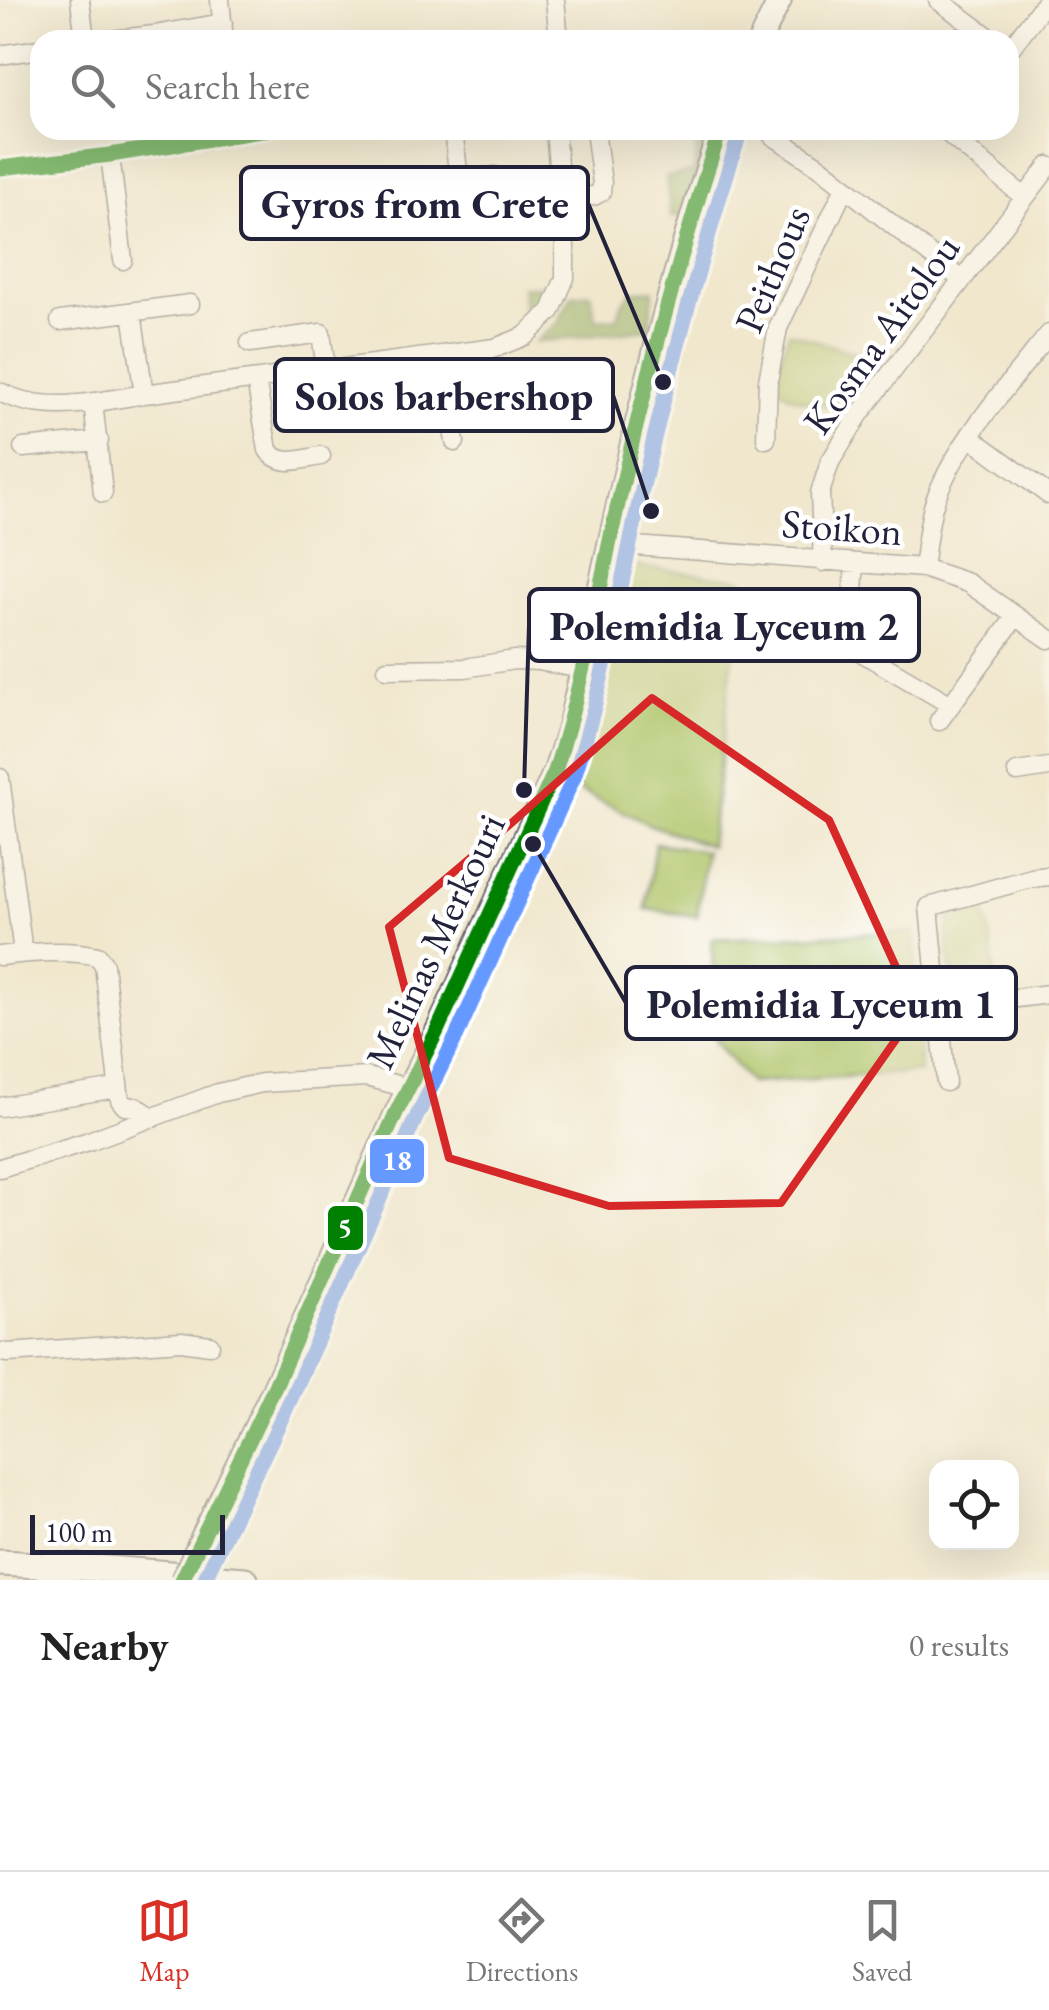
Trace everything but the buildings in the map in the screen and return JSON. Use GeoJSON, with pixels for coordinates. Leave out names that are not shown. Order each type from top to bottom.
{"type":"FeatureCollection","features":[{"type":"Feature","properties":{"kind":"highway"},"geometry":{"type":"LineString","coordinates":[[10,1564],[245,1580]]}},
{"type":"Feature","properties":{"kind":"main road"},"geometry":{"type":"LineString","coordinates":[[765,30],[780,0]]}},
{"type":"Feature","properties":{"kind":"main road","name":"Melinas Merkouri"},"geometry":{"type":"LineString","coordinates":[[182,1580],[272,1395],[555,770],[569,728],[656,341],[717,140]]}},
{"type":"Feature","properties":{"kind":"street"},"geometry":{"type":"LineString","coordinates":[[80,0],[84,30]]}},
{"type":"Feature","properties":{"kind":"street"},"geometry":{"type":"LineString","coordinates":[[220,0],[224,30]]}},
{"type":"Feature","properties":{"kind":"street"},"geometry":{"type":"LineString","coordinates":[[555,0],[558,30]]}},
{"type":"Feature","properties":{"kind":"street"},"geometry":{"type":"LineString","coordinates":[[938,0],[979,30]]}},
{"type":"Feature","properties":{"kind":"street"},"geometry":{"type":"LineString","coordinates":[[1019,37],[1047,0]]}},
{"type":"Feature","properties":{"kind":"street"},"geometry":{"type":"LineString","coordinates":[[0,55],[30,50]]}},
{"type":"Feature","properties":{"kind":"street"},"geometry":{"type":"LineString","coordinates":[[0,168],[110,155],[190,140]]}},
{"type":"Feature","properties":{"kind":"street"},"geometry":{"type":"LineString","coordinates":[[454,140],[459,179]]}},
{"type":"Feature","properties":{"kind":"street"},"geometry":{"type":"LineString","coordinates":[[0,392],[38,404],[93,402],[495,348],[525,336],[551,312],[564,278],[565,246],[555,140]]}},
{"type":"Feature","properties":{"kind":"street"},"geometry":{"type":"LineString","coordinates":[[561,198],[601,192],[596,140]]}},
{"type":"Feature","properties":{"kind":"street"},"geometry":{"type":"LineString","coordinates":[[779,140],[845,186],[962,280]]}},
{"type":"Feature","properties":{"kind":"street"},"geometry":{"type":"LineString","coordinates":[[958,140],[1024,197]]}},
{"type":"Feature","properties":{"kind":"street"},"geometry":{"type":"LineString","coordinates":[[110,155],[123,260]]}},
{"type":"Feature","properties":{"kind":"street","name":"Kosma Aitolou"},"geometry":{"type":"LineString","coordinates":[[823,562],[820,493],[830,462],[859,414],[1049,166]]}},
{"type":"Feature","properties":{"kind":"street"},"geometry":{"type":"LineString","coordinates":[[371,190],[495,176]]}},
{"type":"Feature","properties":{"kind":"street","name":"Peithous"},"geometry":{"type":"LineString","coordinates":[[766,439],[768,382],[778,328],[845,186]]}},
{"type":"Feature","properties":{"kind":"street"},"geometry":{"type":"LineString","coordinates":[[60,320],[190,304]]}},
{"type":"Feature","properties":{"kind":"street"},"geometry":{"type":"LineString","coordinates":[[132,312],[144,394]]}},
{"type":"Feature","properties":{"kind":"street"},"geometry":{"type":"LineString","coordinates":[[250,343],[321,333],[326,370]]}},
{"type":"Feature","properties":{"kind":"street"},"geometry":{"type":"LineString","coordinates":[[923,568],[933,507],[946,473],[970,437],[1042,358],[1049,334]]}},
{"type":"Feature","properties":{"kind":"street"},"geometry":{"type":"LineString","coordinates":[[442,355],[455,442]]}},
{"type":"Feature","properties":{"kind":"street"},"geometry":{"type":"LineString","coordinates":[[256,380],[268,450],[274,459],[283,462],[321,456]]}},
{"type":"Feature","properties":{"kind":"street"},"geometry":{"type":"LineString","coordinates":[[93,402],[103,493]]}},
{"type":"Feature","properties":{"kind":"street"},"geometry":{"type":"LineString","coordinates":[[970,437],[1049,495]]}},
{"type":"Feature","properties":{"kind":"street"},"geometry":{"type":"LineString","coordinates":[[23,448],[98,441]]}},
{"type":"Feature","properties":{"kind":"street","name":"Stoikon"},"geometry":{"type":"LineString","coordinates":[[610,544],[923,568],[968,583],[1049,639]]}},
{"type":"Feature","properties":{"kind":"street"},"geometry":{"type":"LineString","coordinates":[[855,564],[849,645],[951,706]]}},
{"type":"Feature","properties":{"kind":"street"},"geometry":{"type":"LineString","coordinates":[[939,722],[1016,616]]}},
{"type":"Feature","properties":{"kind":"street"},"geometry":{"type":"LineString","coordinates":[[387,669],[465,668],[514,660],[582,670]]}},
{"type":"Feature","properties":{"kind":"street"},"geometry":{"type":"LineString","coordinates":[[1017,772],[1049,767]]}},
{"type":"Feature","properties":{"kind":"street"},"geometry":{"type":"LineString","coordinates":[[0,778],[23,953]]}},
{"type":"Feature","properties":{"kind":"street"},"geometry":{"type":"LineString","coordinates":[[946,1082],[929,907],[1049,876]]}},
{"type":"Feature","properties":{"kind":"street"},"geometry":{"type":"LineString","coordinates":[[0,956],[98,956],[104,965],[120,1100],[124,1106],[137,1107],[152,1118]]}},
{"type":"Feature","properties":{"kind":"street"},"geometry":{"type":"LineString","coordinates":[[938,1008],[1049,994]]}},
{"type":"Feature","properties":{"kind":"street"},"geometry":{"type":"LineString","coordinates":[[0,1168],[86,1142],[218,1092],[262,1084],[367,1077],[408,1088]]}},
{"type":"Feature","properties":{"kind":"street"},"geometry":{"type":"LineString","coordinates":[[0,1107],[117,1088]]}},
{"type":"Feature","properties":{"kind":"street"},"geometry":{"type":"LineString","coordinates":[[0,1352],[181,1341],[210,1344]]}},
{"type":"Feature","properties":{"kind":"highlighted area"},"geometry":{"type":"Polygon","coordinates":[[[652,698],[829,820],[916,1011],[781,1203],[609,1206],[449,1158],[389,927],[652,698]]]}},
{"type":"Feature","properties":{"kind":"green space"},"geometry":{"type":"Polygon","coordinates":[[[695,140],[707,140],[682,216],[671,217],[666,177],[693,172],[695,140]]]}},
{"type":"Feature","properties":{"kind":"green space"},"geometry":{"type":"Polygon","coordinates":[[[556,285],[542,308],[524,320],[522,287],[556,285]]]}},
{"type":"Feature","properties":{"kind":"green space"},"geometry":{"type":"Polygon","coordinates":[[[654,290],[649,329],[535,342],[558,323],[572,295],[591,293],[596,320],[618,318],[622,303],[633,291],[654,290]]]}},
{"type":"Feature","properties":{"kind":"green space"},"geometry":{"type":"Polygon","coordinates":[[[789,332],[870,358],[878,367],[846,409],[805,401],[779,386],[778,367],[789,332]]]}},
{"type":"Feature","properties":{"kind":"green space"},"geometry":{"type":"Polygon","coordinates":[[[623,565],[742,579],[710,846],[651,825],[575,788],[587,750],[623,565]]]}},
{"type":"Feature","properties":{"kind":"green space"},"geometry":{"type":"Polygon","coordinates":[[[655,843],[706,851],[697,916],[646,909],[655,843]]]}},
{"type":"Feature","properties":{"kind":"green space"},"geometry":{"type":"Polygon","coordinates":[[[983,903],[996,985],[968,991],[955,980],[951,967],[950,919],[958,909],[983,903]]]}},
{"type":"Feature","properties":{"kind":"green space"},"geometry":{"type":"Polygon","coordinates":[[[914,932],[920,1072],[750,1083],[715,1040],[712,939],[914,932]]]}},
{"type":"Feature","properties":{"kind":"transit line","name":"5"},"geometry":{"type":"LineString","coordinates":[[0,168],[204,140]]}},
{"type":"Feature","properties":{"kind":"transit line","name":"5"},"geometry":{"type":"LineString","coordinates":[[182,1580],[271,1395],[396,1113],[555,771],[582,672],[652,363],[717,140]]}},
{"type":"Feature","properties":{"kind":"transit line","name":"18"},"geometry":{"type":"LineString","coordinates":[[204,1580],[289,1403],[574,777],[602,675],[673,364],[738,140]]}},
{"type":"Feature","properties":{"kind":"place","name":"Gyros from Crete"},"geometry":{"type":"Point","coordinates":[663,382]}},
{"type":"Feature","properties":{"kind":"place","name":"Solos barbershop"},"geometry":{"type":"Point","coordinates":[651,511]}},
{"type":"Feature","properties":{"kind":"place","name":"Polemidia Lyceum 2"},"geometry":{"type":"Point","coordinates":[524,790]}},
{"type":"Feature","properties":{"kind":"place","name":"Polemidia Lyceum 1"},"geometry":{"type":"Point","coordinates":[533,844]}}]}
